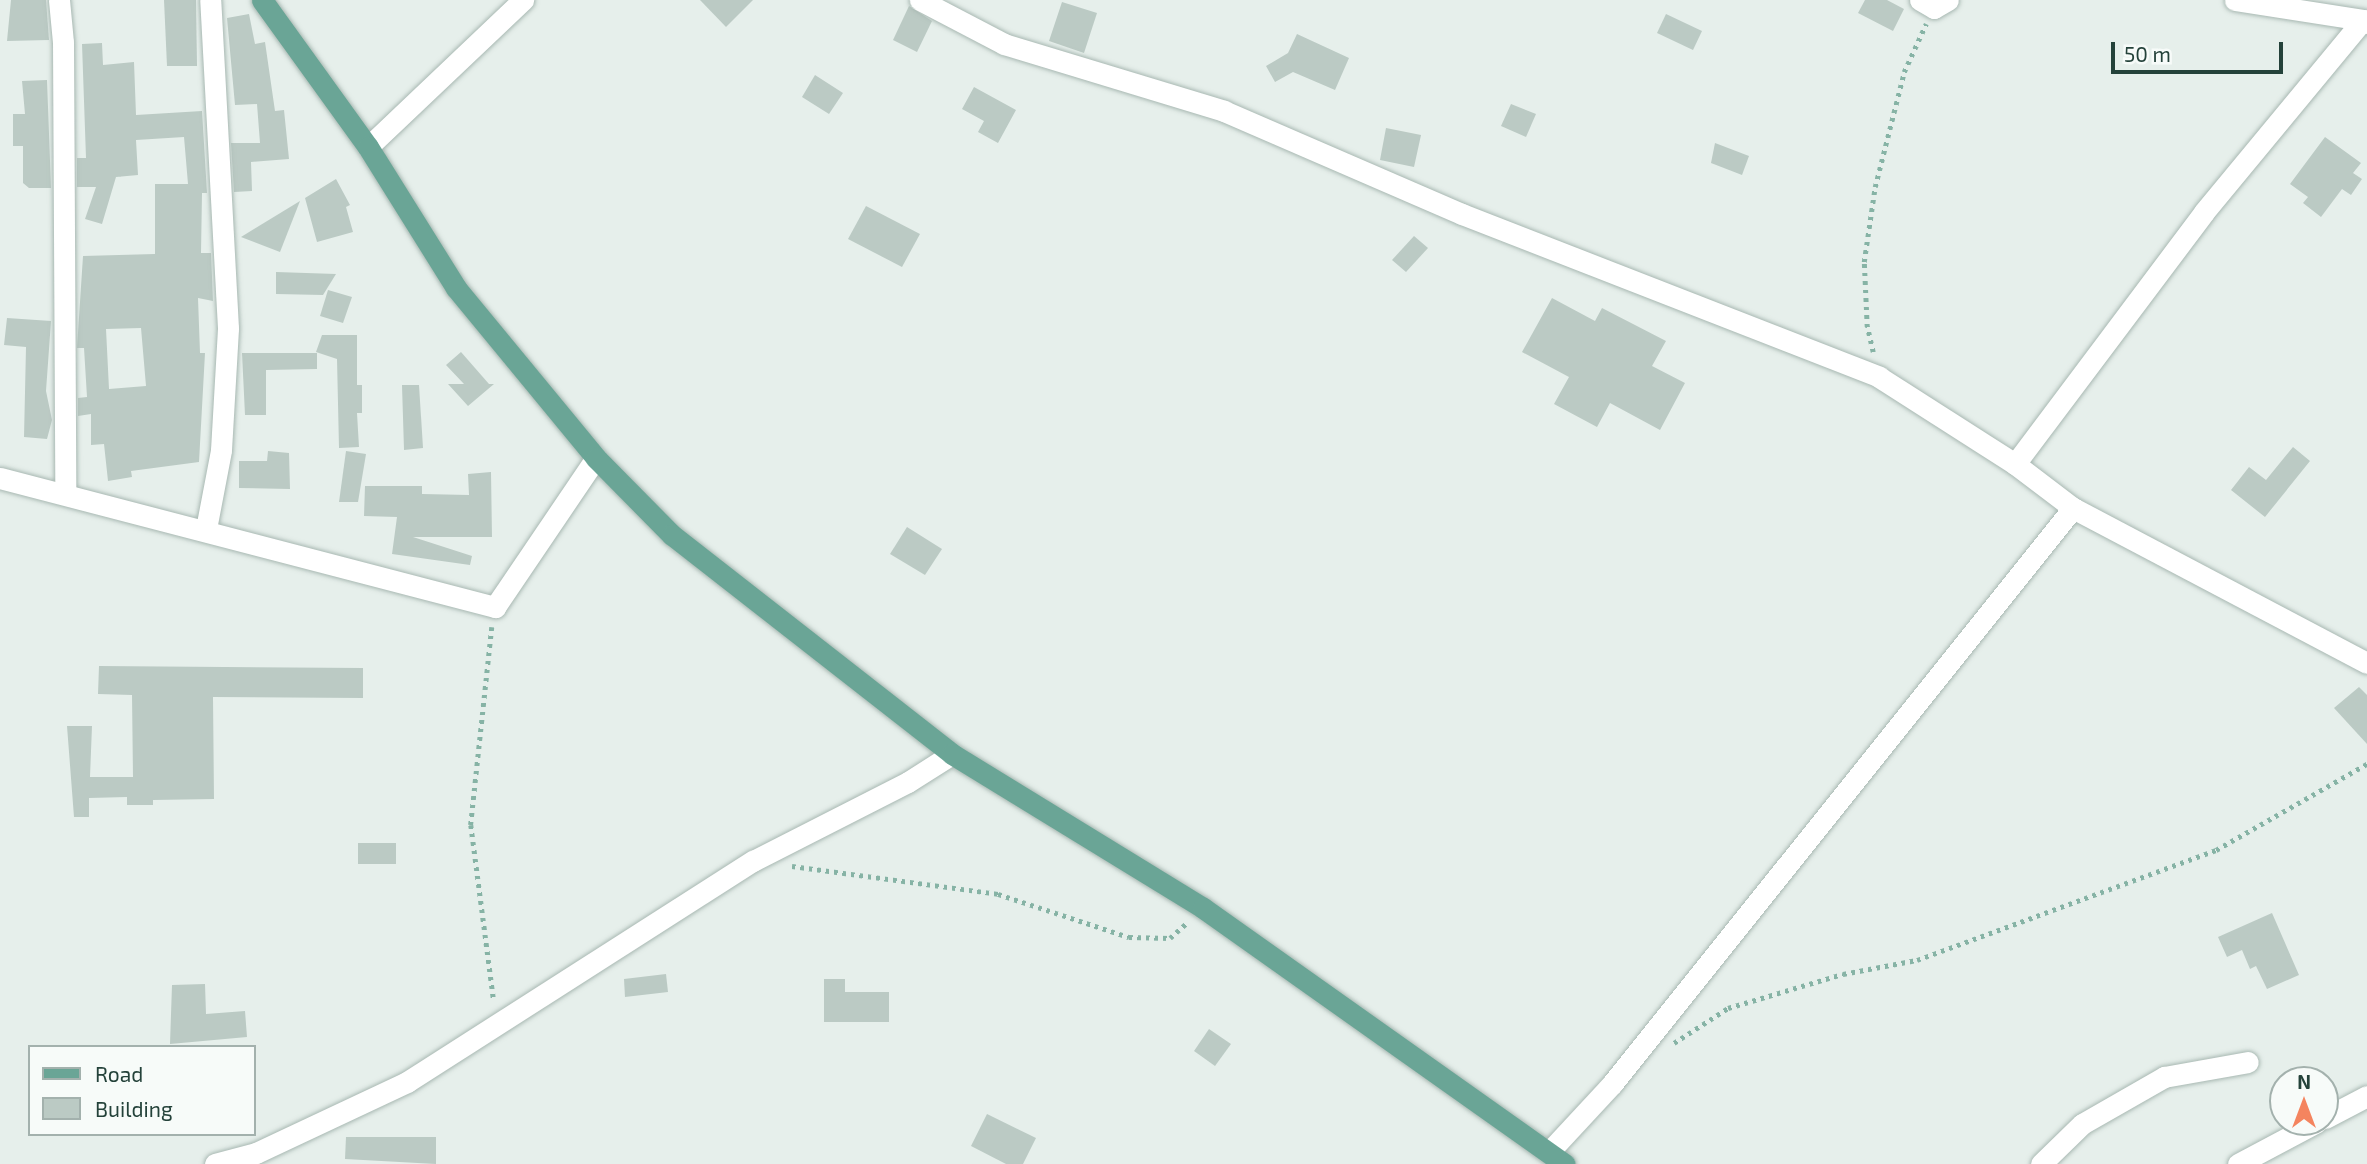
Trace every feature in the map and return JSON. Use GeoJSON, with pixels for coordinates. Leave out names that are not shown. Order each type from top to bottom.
{"type":"FeatureCollection","features":[{"type":"Feature","properties":{"kind":"main road"},"geometry":{"type":"LineString","coordinates":[[262,0],[368,147],[456,288],[596,458],[673,535],[953,754],[1203,908],[1557,1158]]}},
{"type":"Feature","properties":{"kind":"street"},"geometry":{"type":"LineString","coordinates":[[59,0],[64,42],[65,492]]}},
{"type":"Feature","properties":{"kind":"street"},"geometry":{"type":"LineString","coordinates":[[206,529],[222,450],[228,328],[211,0]]}},
{"type":"Feature","properties":{"kind":"street"},"geometry":{"type":"LineString","coordinates":[[368,147],[523,0]]}},
{"type":"Feature","properties":{"kind":"street"},"geometry":{"type":"LineString","coordinates":[[920,0],[1004,44],[1224,111],[1462,214],[1879,377],[2015,464],[2073,508],[2367,663]]}},
{"type":"Feature","properties":{"kind":"street"},"geometry":{"type":"LineString","coordinates":[[2235,0],[2365,22]]}},
{"type":"Feature","properties":{"kind":"street"},"geometry":{"type":"LineString","coordinates":[[2015,464],[2204,212],[2365,22]]}},
{"type":"Feature","properties":{"kind":"street"},"geometry":{"type":"LineString","coordinates":[[0,478],[65,492],[495,607],[596,458]]}},
{"type":"Feature","properties":{"kind":"street"},"geometry":{"type":"LineString","coordinates":[[1557,1158],[1612,1084],[2073,508]]}},
{"type":"Feature","properties":{"kind":"street"},"geometry":{"type":"LineString","coordinates":[[215,1164],[256,1153],[342,1115],[407,1082],[752,861],[908,782],[953,754]]}},
{"type":"Feature","properties":{"kind":"street"},"geometry":{"type":"LineString","coordinates":[[2041,1164],[2082,1124],[2164,1077],[2248,1062]]}},
{"type":"Feature","properties":{"kind":"street"},"geometry":{"type":"LineString","coordinates":[[2339,1111],[2367,1096]]}},
{"type":"Feature","properties":{"kind":"street"},"geometry":{"type":"LineString","coordinates":[[2238,1164],[2291,1136]]}},
{"type":"Feature","properties":{"kind":"path"},"geometry":{"type":"LineString","coordinates":[[1879,377],[1867,327],[1864,262],[1875,187],[1904,72],[1934,3]]}},
{"type":"Feature","properties":{"kind":"path"},"geometry":{"type":"LineString","coordinates":[[495,607],[471,825],[497,1022]]}},
{"type":"Feature","properties":{"kind":"path"},"geometry":{"type":"LineString","coordinates":[[1670,1046],[1728,1008],[1843,974],[1917,960],[2216,850],[2367,764]]}},
{"type":"Feature","properties":{"kind":"path"},"geometry":{"type":"LineString","coordinates":[[752,861],[998,894],[1129,937],[1170,938],[1203,908]]}},
{"type":"Feature","properties":{"kind":"building"},"geometry":{"type":"Polygon","coordinates":[[[11,0],[46,0],[49,40],[7,41],[11,0]]]}},
{"type":"Feature","properties":{"kind":"building"},"geometry":{"type":"Polygon","coordinates":[[[164,0],[196,0],[197,66],[167,66],[164,0]]]}},
{"type":"Feature","properties":{"kind":"building"},"geometry":{"type":"Polygon","coordinates":[[[700,0],[753,0],[726,27],[700,0]]]}},
{"type":"Feature","properties":{"kind":"building"},"geometry":{"type":"Polygon","coordinates":[[[1865,0],[1887,0],[1904,9],[1893,31],[1858,13],[1865,0]]]}},
{"type":"Feature","properties":{"kind":"building"},"geometry":{"type":"Polygon","coordinates":[[[1062,2],[1097,13],[1084,53],[1049,41],[1062,2]]]}},
{"type":"Feature","properties":{"kind":"building"},"geometry":{"type":"Polygon","coordinates":[[[909,6],[932,21],[917,52],[893,40],[909,6]]]}},
{"type":"Feature","properties":{"kind":"building"},"geometry":{"type":"Polygon","coordinates":[[[249,14],[255,44],[265,42],[275,111],[284,110],[289,159],[251,162],[252,191],[234,192],[231,143],[260,143],[257,104],[235,105],[227,18],[249,14]]]}},
{"type":"Feature","properties":{"kind":"building"},"geometry":{"type":"Polygon","coordinates":[[[1666,14],[1702,31],[1693,50],[1657,33],[1666,14]]]}},
{"type":"Feature","properties":{"kind":"building"},"geometry":{"type":"Polygon","coordinates":[[[1297,34],[1349,58],[1335,90],[1293,72],[1275,82],[1266,66],[1288,53],[1297,34]]]}},
{"type":"Feature","properties":{"kind":"building"},"geometry":{"type":"Polygon","coordinates":[[[102,43],[103,65],[134,62],[136,115],[202,111],[207,193],[202,193],[201,253],[211,253],[213,301],[198,298],[200,353],[205,353],[199,462],[131,471],[132,477],[108,481],[104,444],[91,445],[91,414],[78,416],[78,398],[87,397],[84,348],[77,348],[83,256],[155,254],[155,184],[188,184],[184,137],[136,140],[138,175],[116,177],[102,224],[85,219],[96,187],[77,187],[77,158],[86,158],[82,44],[102,43]],[[141,328],[106,329],[109,389],[146,386],[141,328]]]}},
{"type":"Feature","properties":{"kind":"building"},"geometry":{"type":"Polygon","coordinates":[[[815,75],[843,93],[829,114],[802,97],[815,75]]]}},
{"type":"Feature","properties":{"kind":"building"},"geometry":{"type":"Polygon","coordinates":[[[47,80],[51,188],[29,188],[23,183],[23,146],[13,146],[13,114],[25,114],[22,81],[47,80]]]}},
{"type":"Feature","properties":{"kind":"building"},"geometry":{"type":"Polygon","coordinates":[[[974,87],[1016,110],[998,143],[978,132],[984,121],[962,109],[974,87]]]}},
{"type":"Feature","properties":{"kind":"building"},"geometry":{"type":"Polygon","coordinates":[[[1511,104],[1536,114],[1526,137],[1501,126],[1511,104]]]}},
{"type":"Feature","properties":{"kind":"building"},"geometry":{"type":"Polygon","coordinates":[[[1386,128],[1421,135],[1414,167],[1380,160],[1386,128]]]}},
{"type":"Feature","properties":{"kind":"building"},"geometry":{"type":"Polygon","coordinates":[[[2325,137],[2361,163],[2353,173],[2362,179],[2351,195],[2342,189],[2321,217],[2303,203],[2308,197],[2290,184],[2325,137]]]}},
{"type":"Feature","properties":{"kind":"building"},"geometry":{"type":"Polygon","coordinates":[[[1715,143],[1749,156],[1742,175],[1711,163],[1715,143]]]}},
{"type":"Feature","properties":{"kind":"building"},"geometry":{"type":"Polygon","coordinates":[[[336,179],[350,205],[346,207],[353,232],[317,242],[305,198],[336,179]]]}},
{"type":"Feature","properties":{"kind":"building"},"geometry":{"type":"Polygon","coordinates":[[[300,201],[280,252],[241,237],[300,201]]]}},
{"type":"Feature","properties":{"kind":"building"},"geometry":{"type":"Polygon","coordinates":[[[866,206],[920,234],[902,267],[848,239],[866,206]]]}},
{"type":"Feature","properties":{"kind":"building"},"geometry":{"type":"Polygon","coordinates":[[[1414,236],[1428,248],[1406,272],[1392,260],[1414,236]]]}},
{"type":"Feature","properties":{"kind":"building"},"geometry":{"type":"Polygon","coordinates":[[[276,272],[336,274],[323,295],[276,294],[276,272]]]}},
{"type":"Feature","properties":{"kind":"building"},"geometry":{"type":"Polygon","coordinates":[[[328,290],[352,297],[343,323],[320,316],[328,290]]]}},
{"type":"Feature","properties":{"kind":"building"},"geometry":{"type":"Polygon","coordinates":[[[1552,298],[1595,321],[1602,308],[1666,341],[1652,366],[1685,383],[1660,430],[1610,403],[1597,427],[1554,404],[1569,377],[1522,352],[1552,298]]]}},
{"type":"Feature","properties":{"kind":"building"},"geometry":{"type":"Polygon","coordinates":[[[7,318],[51,321],[46,391],[52,420],[47,439],[24,437],[26,347],[4,345],[7,318]]]}},
{"type":"Feature","properties":{"kind":"building"},"geometry":{"type":"Polygon","coordinates":[[[322,335],[357,335],[357,385],[362,385],[362,413],[357,413],[359,447],[339,448],[337,359],[316,352],[322,335]]]}},
{"type":"Feature","properties":{"kind":"building"},"geometry":{"type":"Polygon","coordinates":[[[461,352],[489,384],[494,384],[468,406],[448,384],[464,384],[446,365],[461,352]]]}},
{"type":"Feature","properties":{"kind":"building"},"geometry":{"type":"Polygon","coordinates":[[[242,353],[317,353],[317,369],[266,370],[266,415],[245,415],[242,353]]]}},
{"type":"Feature","properties":{"kind":"building"},"geometry":{"type":"Polygon","coordinates":[[[402,385],[419,385],[423,448],[404,450],[402,385]]]}},
{"type":"Feature","properties":{"kind":"building"},"geometry":{"type":"Polygon","coordinates":[[[2293,447],[2310,461],[2265,517],[2231,490],[2249,467],[2266,480],[2293,447]]]}},
{"type":"Feature","properties":{"kind":"building"},"geometry":{"type":"Polygon","coordinates":[[[268,451],[289,453],[290,489],[239,488],[239,461],[267,461],[268,451]]]}},
{"type":"Feature","properties":{"kind":"building"},"geometry":{"type":"Polygon","coordinates":[[[346,451],[366,454],[358,502],[339,502],[346,451]]]}},
{"type":"Feature","properties":{"kind":"building"},"geometry":{"type":"Polygon","coordinates":[[[491,472],[492,537],[413,537],[472,556],[470,565],[392,554],[397,517],[364,516],[365,486],[422,486],[422,494],[469,495],[468,474],[491,472]]]}},
{"type":"Feature","properties":{"kind":"building"},"geometry":{"type":"Polygon","coordinates":[[[907,527],[942,549],[925,575],[890,554],[907,527]]]}},
{"type":"Feature","properties":{"kind":"building"},"geometry":{"type":"Polygon","coordinates":[[[99,666],[363,668],[363,698],[213,697],[214,799],[153,800],[153,805],[127,805],[127,797],[89,798],[89,817],[74,817],[67,726],[92,726],[90,777],[133,777],[132,695],[98,694],[99,666]]]}},
{"type":"Feature","properties":{"kind":"building"},"geometry":{"type":"Polygon","coordinates":[[[2359,687],[2367,695],[2367,744],[2334,708],[2359,687]]]}},
{"type":"Feature","properties":{"kind":"building"},"geometry":{"type":"Polygon","coordinates":[[[358,843],[396,843],[396,864],[358,864],[358,843]]]}},
{"type":"Feature","properties":{"kind":"building"},"geometry":{"type":"Polygon","coordinates":[[[2272,913],[2299,975],[2267,989],[2256,966],[2250,969],[2242,950],[2227,957],[2218,937],[2272,913]]]}},
{"type":"Feature","properties":{"kind":"building"},"geometry":{"type":"Polygon","coordinates":[[[666,974],[668,992],[625,997],[624,979],[666,974]]]}},
{"type":"Feature","properties":{"kind":"building"},"geometry":{"type":"Polygon","coordinates":[[[824,979],[845,979],[845,992],[889,992],[889,1022],[824,1022],[824,979]]]}},
{"type":"Feature","properties":{"kind":"building"},"geometry":{"type":"Polygon","coordinates":[[[205,984],[206,1014],[245,1011],[247,1037],[170,1044],[172,985],[205,984]]]}},
{"type":"Feature","properties":{"kind":"building"},"geometry":{"type":"Polygon","coordinates":[[[1209,1029],[1231,1044],[1215,1066],[1194,1051],[1209,1029]]]}},
{"type":"Feature","properties":{"kind":"building"},"geometry":{"type":"Polygon","coordinates":[[[987,1114],[1036,1138],[1023,1164],[1006,1164],[971,1146],[987,1114]]]}},
{"type":"Feature","properties":{"kind":"building"},"geometry":{"type":"Polygon","coordinates":[[[346,1137],[436,1137],[436,1164],[345,1159],[346,1137]]]}}]}
